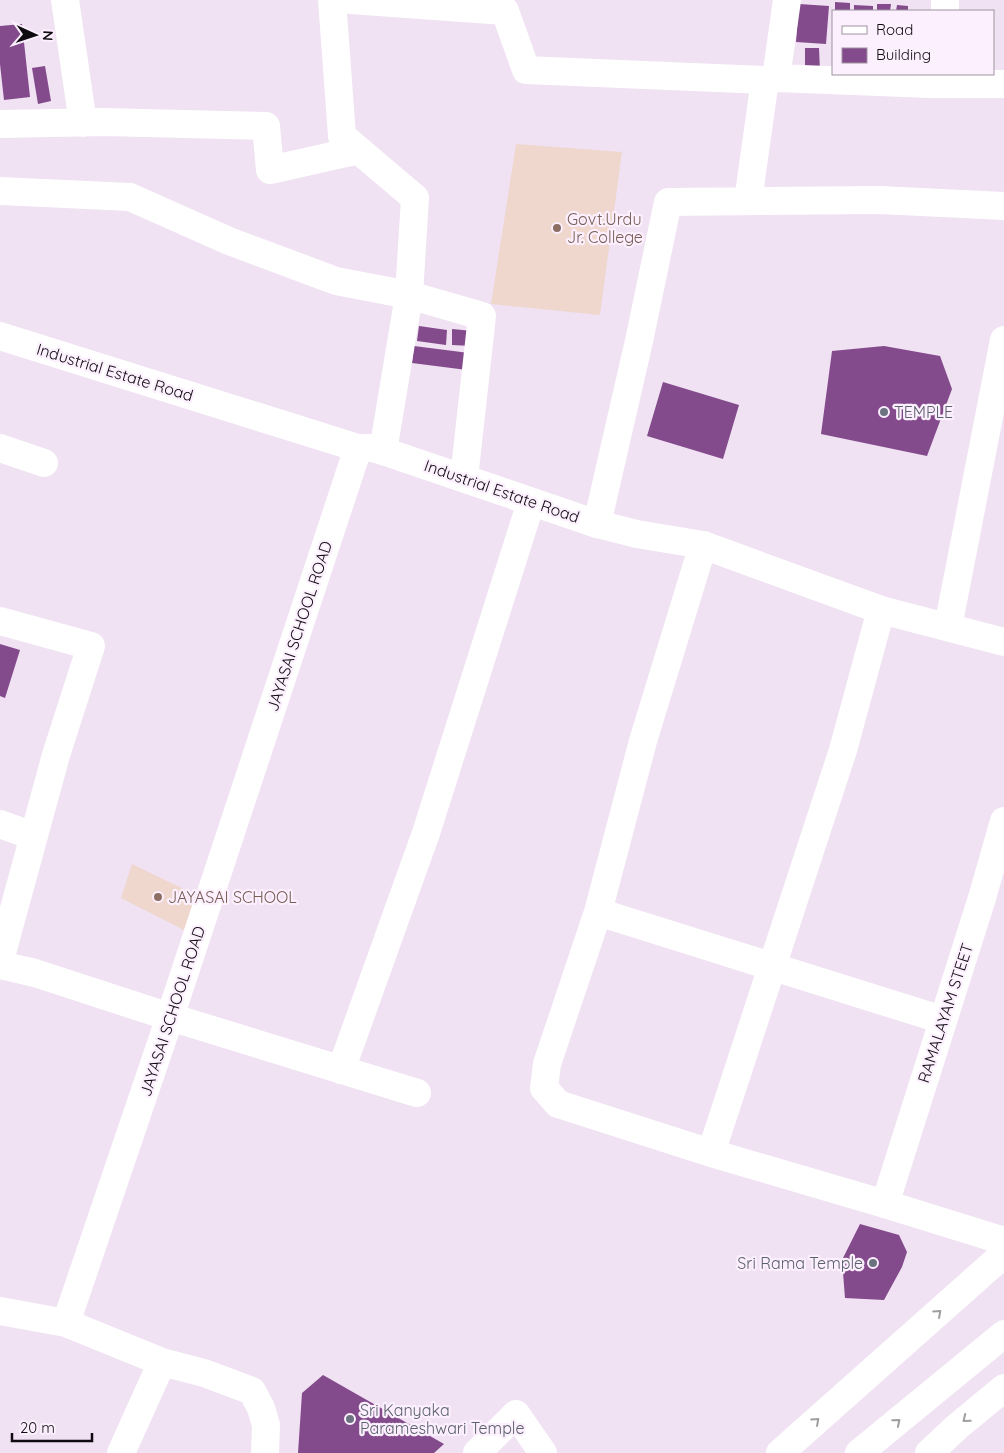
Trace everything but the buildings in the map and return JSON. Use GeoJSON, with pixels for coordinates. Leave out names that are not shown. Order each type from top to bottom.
{"type":"FeatureCollection","features":[{"type":"Feature","properties":{"kind":"main road"},"geometry":{"type":"LineString","coordinates":[[65,0],[83,123]]}},
{"type":"Feature","properties":{"kind":"main road"},"geometry":{"type":"LineString","coordinates":[[332,0],[342,136],[359,150]]}},
{"type":"Feature","properties":{"kind":"main road"},"geometry":{"type":"LineString","coordinates":[[351,0],[505,11],[526,70],[771,79],[942,79],[1004,84]]}},
{"type":"Feature","properties":{"kind":"main road"},"geometry":{"type":"LineString","coordinates":[[748,201],[787,0]]}},
{"type":"Feature","properties":{"kind":"main road"},"geometry":{"type":"LineString","coordinates":[[0,124],[83,123],[266,126],[270,170],[359,150]]}},
{"type":"Feature","properties":{"kind":"main road","name":"JAYASAI SCHOOL ROAD"},"geometry":{"type":"LineString","coordinates":[[66,1324],[170,1016],[371,449],[409,296],[416,198],[359,150]]}},
{"type":"Feature","properties":{"kind":"main road"},"geometry":{"type":"LineString","coordinates":[[0,191],[130,197],[229,241],[336,281],[409,296],[482,316],[464,478]]}},
{"type":"Feature","properties":{"kind":"main road"},"geometry":{"type":"LineString","coordinates":[[597,524],[639,341],[668,202],[880,200],[1004,206]]}},
{"type":"Feature","properties":{"kind":"main road","name":"Industrial Estate Road"},"geometry":{"type":"LineString","coordinates":[[0,336],[464,478],[597,524],[636,534],[703,546],[881,610],[1004,642]]}},
{"type":"Feature","properties":{"kind":"main road"},"geometry":{"type":"LineString","coordinates":[[948,627],[1004,340]]}},
{"type":"Feature","properties":{"kind":"main road"},"geometry":{"type":"LineString","coordinates":[[0,448],[44,463]]}},
{"type":"Feature","properties":{"kind":"main road"},"geometry":{"type":"LineString","coordinates":[[341,1070],[426,833],[531,502]]}},
{"type":"Feature","properties":{"kind":"main road"},"geometry":{"type":"LineString","coordinates":[[703,546],[643,741],[598,912],[547,1064],[544,1088],[558,1104],[711,1153],[1004,1241]]}},
{"type":"Feature","properties":{"kind":"main road"},"geometry":{"type":"LineString","coordinates":[[711,1153],[843,750],[881,610]]}},
{"type":"Feature","properties":{"kind":"main road"},"geometry":{"type":"LineString","coordinates":[[0,621],[91,646],[56,756],[0,960]]}},
{"type":"Feature","properties":{"kind":"main road","name":"RAMALAYAM STEET"},"geometry":{"type":"LineString","coordinates":[[885,1204],[982,898],[1000,851],[1004,822]]}},
{"type":"Feature","properties":{"kind":"main road"},"geometry":{"type":"LineString","coordinates":[[0,824],[33,836]]}},
{"type":"Feature","properties":{"kind":"main road"},"geometry":{"type":"LineString","coordinates":[[598,912],[943,1020]]}},
{"type":"Feature","properties":{"kind":"main road"},"geometry":{"type":"LineString","coordinates":[[0,965],[35,973],[417,1093]]}},
{"type":"Feature","properties":{"kind":"main road"},"geometry":{"type":"LineString","coordinates":[[780,1453],[1004,1254]]}},
{"type":"Feature","properties":{"kind":"main road"},"geometry":{"type":"LineString","coordinates":[[0,1311],[66,1324],[162,1362],[204,1373],[252,1391],[261,1408],[266,1425],[265,1453]]}},
{"type":"Feature","properties":{"kind":"main road"},"geometry":{"type":"LineString","coordinates":[[859,1453],[1004,1334]]}},
{"type":"Feature","properties":{"kind":"main road"},"geometry":{"type":"LineString","coordinates":[[131,1449],[162,1362]]}},
{"type":"Feature","properties":{"kind":"main road"},"geometry":{"type":"LineString","coordinates":[[929,1453],[1004,1388]]}},
{"type":"Feature","properties":{"kind":"main road"},"geometry":{"type":"LineString","coordinates":[[476,1453],[516,1414],[543,1453]]}},
{"type":"Feature","properties":{"kind":"shaded area","name":"Govt.Urdu Jr. College"},"geometry":{"type":"Polygon","coordinates":[[[516,144],[622,152],[600,315],[491,304],[516,144]]]}},
{"type":"Feature","properties":{"kind":"shaded area","name":"JAYASAI SCHOOL"},"geometry":{"type":"Polygon","coordinates":[[[132,864],[196,895],[184,930],[121,898],[132,864]]]}},
{"type":"Feature","properties":{"kind":"place","name":"Govt.Urdu Jr. College"},"geometry":{"type":"Point","coordinates":[557,228]}},
{"type":"Feature","properties":{"kind":"place","name":"TEMPLE"},"geometry":{"type":"Point","coordinates":[884,412]}},
{"type":"Feature","properties":{"kind":"place","name":"JAYASAI SCHOOL"},"geometry":{"type":"Point","coordinates":[158,897]}},
{"type":"Feature","properties":{"kind":"place","name":"Sri Rama Temple"},"geometry":{"type":"Point","coordinates":[873,1263]}},
{"type":"Feature","properties":{"kind":"place","name":"Sri Kanyaka Parameshwari Temple"},"geometry":{"type":"Point","coordinates":[350,1419]}}]}
